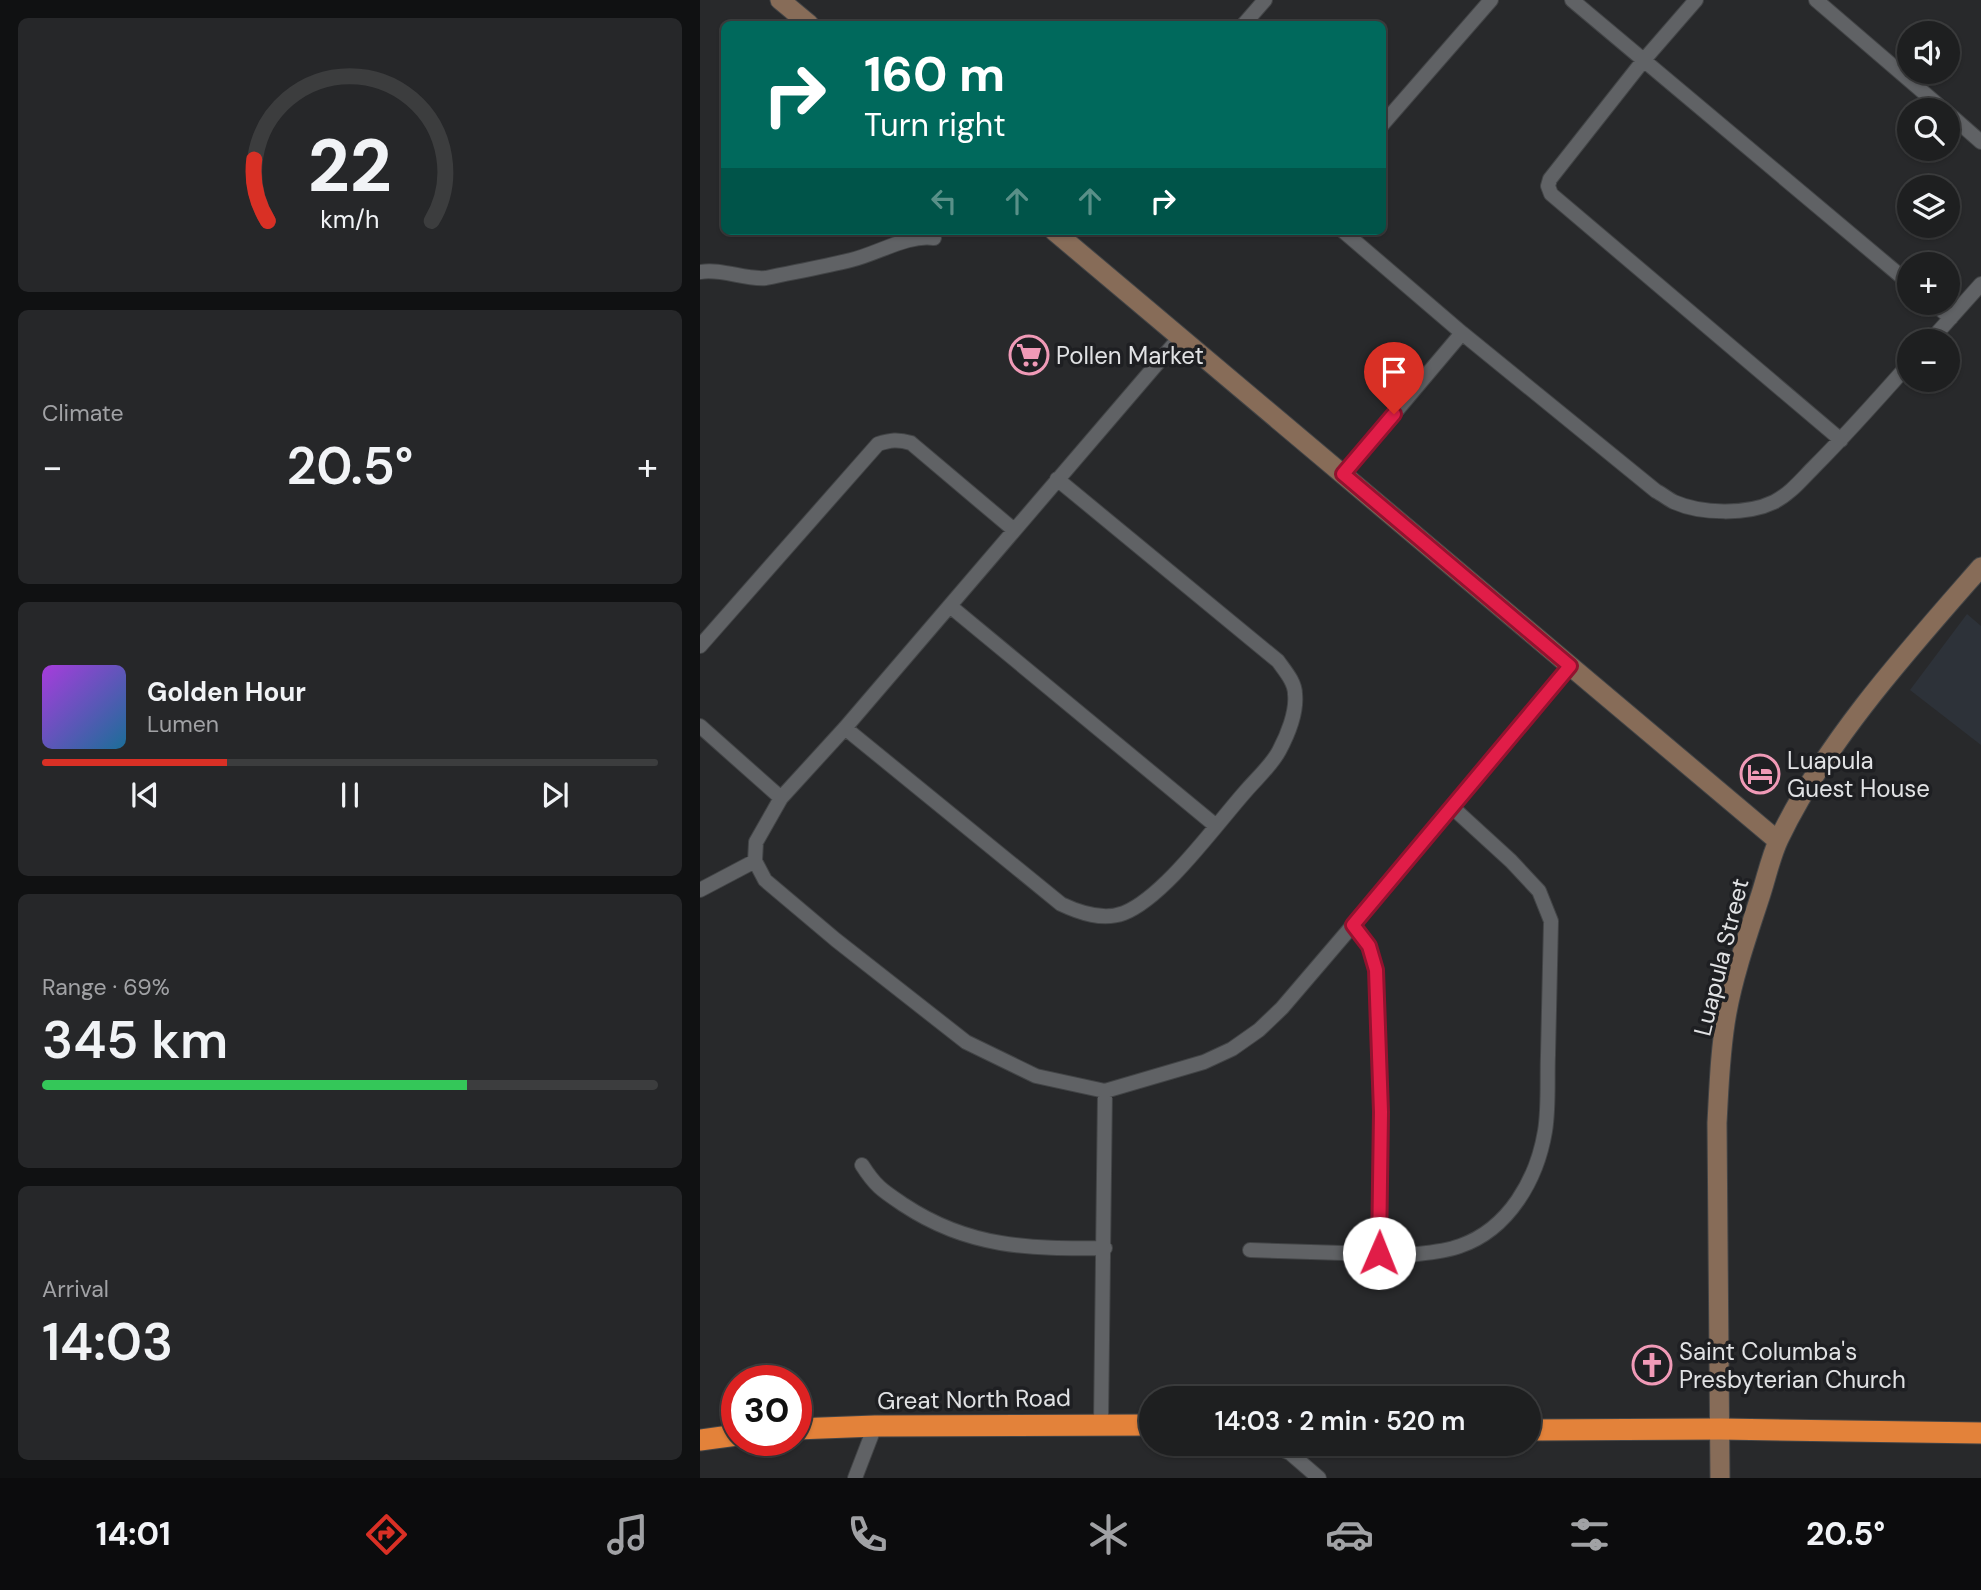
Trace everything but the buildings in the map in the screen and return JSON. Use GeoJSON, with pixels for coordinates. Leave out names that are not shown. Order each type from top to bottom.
{"type":"FeatureCollection","features":[{"type":"Feature","properties":{"kind":"highway","name":"Great North Road"},"geometry":{"type":"LineString","coordinates":[[812,1428],[1139,1425]]}},
{"type":"Feature","properties":{"kind":"highway"},"geometry":{"type":"LineString","coordinates":[[1541,1430],[1721,1429],[1981,1433]]}},
{"type":"Feature","properties":{"kind":"highway"},"geometry":{"type":"LineString","coordinates":[[700,1440],[721,1437]]}},
{"type":"Feature","properties":{"kind":"street"},"geometry":{"type":"LineString","coordinates":[[779,0],[805,21]]}},
{"type":"Feature","properties":{"kind":"street"},"geometry":{"type":"LineString","coordinates":[[1247,21],[1265,0]]}},
{"type":"Feature","properties":{"kind":"street"},"geometry":{"type":"LineString","coordinates":[[1386,120],[1491,0]]}},
{"type":"Feature","properties":{"kind":"street"},"geometry":{"type":"LineString","coordinates":[[1572,0],[1897,273]]}},
{"type":"Feature","properties":{"kind":"street"},"geometry":{"type":"LineString","coordinates":[[1696,0],[1643,61],[1550,179],[1548,186],[1551,194],[1841,440]]}},
{"type":"Feature","properties":{"kind":"street"},"geometry":{"type":"LineString","coordinates":[[1816,0],[1930,98]]}},
{"type":"Feature","properties":{"kind":"street"},"geometry":{"type":"LineString","coordinates":[[1960,124],[1981,142]]}},
{"type":"Feature","properties":{"kind":"street"},"geometry":{"type":"LineString","coordinates":[[700,272],[709,270],[752,279],[766,278],[854,260],[885,247],[905,243],[919,235],[934,238]]}},
{"type":"Feature","properties":{"kind":"street"},"geometry":{"type":"LineString","coordinates":[[1066,235],[1180,337],[1778,841]]}},
{"type":"Feature","properties":{"kind":"street"},"geometry":{"type":"LineString","coordinates":[[1348,235],[1462,333],[1656,491],[1688,507],[1732,510],[1773,502],[1789,492],[1841,440],[1897,377]]}},
{"type":"Feature","properties":{"kind":"street"},"geometry":{"type":"LineString","coordinates":[[1941,329],[1981,284]]}},
{"type":"Feature","properties":{"kind":"street"},"geometry":{"type":"LineString","coordinates":[[1947,315],[1951,318]]}},
{"type":"Feature","properties":{"kind":"street"},"geometry":{"type":"LineString","coordinates":[[1343,474],[1462,333]]}},
{"type":"Feature","properties":{"kind":"street"},"geometry":{"type":"LineString","coordinates":[[1180,337],[845,728],[781,798],[756,842],[755,861],[765,880],[836,940],[966,1041],[1036,1076],[1105,1091],[1204,1062],[1232,1049],[1259,1030],[1282,1008],[1570,666]]}},
{"type":"Feature","properties":{"kind":"street"},"geometry":{"type":"LineString","coordinates":[[700,646],[878,444],[895,439],[911,443],[1014,530]]}},
{"type":"Feature","properties":{"kind":"street"},"geometry":{"type":"LineString","coordinates":[[845,728],[1062,904],[1082,914],[1115,916],[1126,912],[1162,888],[1216,826],[1279,752],[1294,710],[1296,693],[1289,676],[1278,662],[1057,479]]}},
{"type":"Feature","properties":{"kind":"street","name":"Luapula Street"},"geometry":{"type":"LineString","coordinates":[[1720,1478],[1721,1429],[1717,1366],[1719,1073],[1727,1013],[1742,952],[1778,841],[1802,798],[1834,747],[1875,693],[1981,567]]}},
{"type":"Feature","properties":{"kind":"street"},"geometry":{"type":"LineString","coordinates":[[950,606],[1216,826]]}},
{"type":"Feature","properties":{"kind":"street"},"geometry":{"type":"LineString","coordinates":[[700,726],[781,798]]}},
{"type":"Feature","properties":{"kind":"street"},"geometry":{"type":"LineString","coordinates":[[1250,1250],[1408,1255],[1460,1247],[1494,1227],[1510,1212],[1522,1195],[1536,1165],[1546,1129],[1551,921],[1539,891],[1511,861],[1452,807]]}},
{"type":"Feature","properties":{"kind":"street"},"geometry":{"type":"LineString","coordinates":[[700,890],[755,861]]}},
{"type":"Feature","properties":{"kind":"street"},"geometry":{"type":"LineString","coordinates":[[1353,925],[1369,946],[1376,970],[1381,1112],[1379,1253]]}},
{"type":"Feature","properties":{"kind":"street"},"geometry":{"type":"LineString","coordinates":[[1101,1424],[1105,1091]]}},
{"type":"Feature","properties":{"kind":"street"},"geometry":{"type":"LineString","coordinates":[[862,1165],[874,1184],[924,1218],[964,1235],[1005,1245],[1049,1249],[1105,1248]]}},
{"type":"Feature","properties":{"kind":"street"},"geometry":{"type":"LineString","coordinates":[[855,1478],[875,1426]]}},
{"type":"Feature","properties":{"kind":"street"},"geometry":{"type":"LineString","coordinates":[[1293,1456],[1319,1478]]}},
{"type":"Feature","properties":{"kind":"shaded area"},"geometry":{"type":"Polygon","coordinates":[[[1967,614],[1981,626],[1981,745],[1910,690],[1967,614]]]}},
{"type":"Feature","properties":{"kind":"place","name":"Pollen Market"},"geometry":{"type":"Point","coordinates":[1029,355]}},
{"type":"Feature","properties":{"kind":"place","name":"Luapula Guest House"},"geometry":{"type":"Point","coordinates":[1760,774]}},
{"type":"Feature","properties":{"kind":"place","name":"Saint Columba's Presbyterian Church"},"geometry":{"type":"Point","coordinates":[1652,1365]}},
{"type":"Feature","properties":{"kind":"route"},"geometry":{"type":"LineString","coordinates":[[1379,1253],[1381,1112],[1376,970],[1369,946],[1353,925],[1570,666],[1343,474],[1394,414]]}}]}
